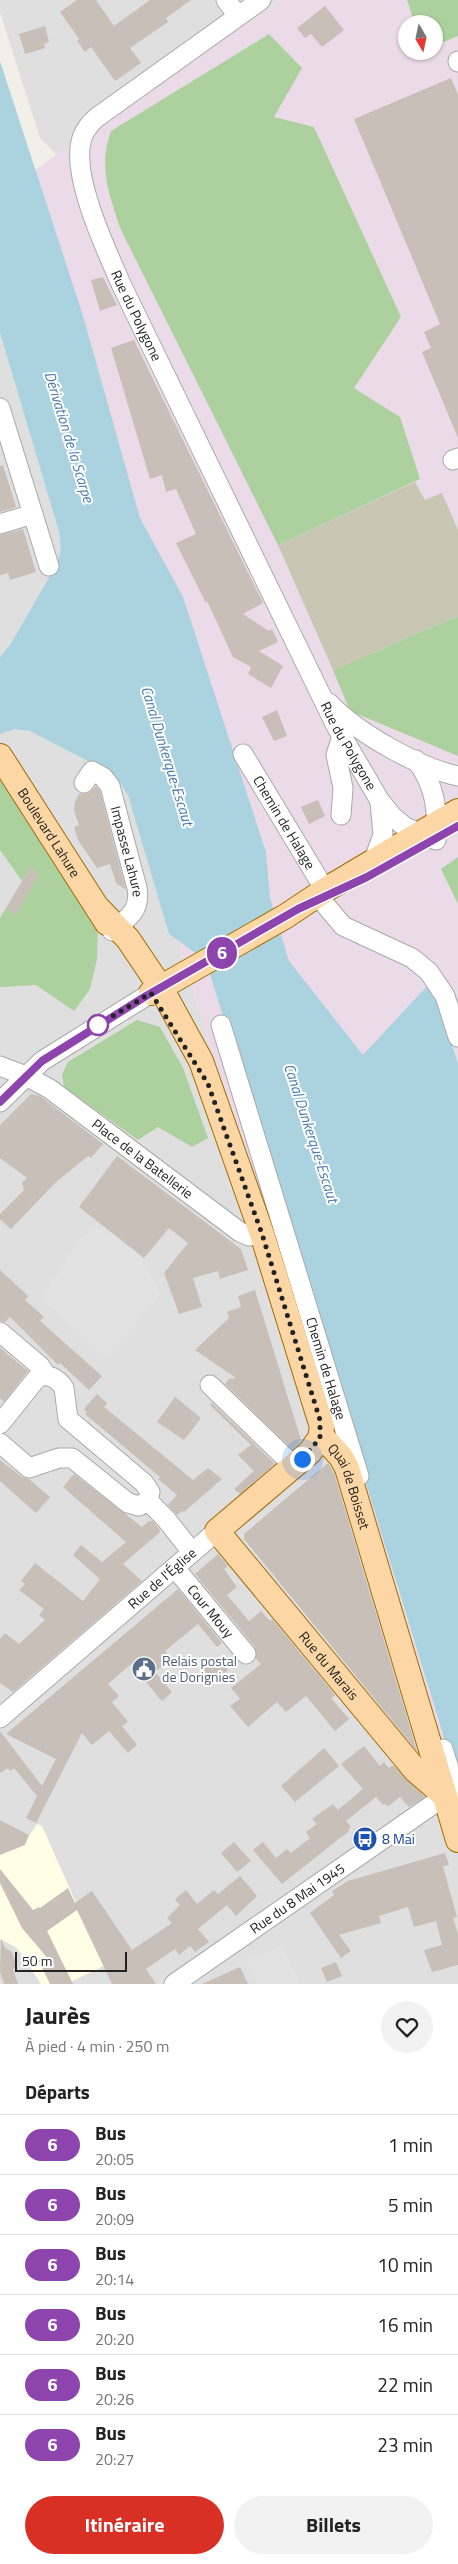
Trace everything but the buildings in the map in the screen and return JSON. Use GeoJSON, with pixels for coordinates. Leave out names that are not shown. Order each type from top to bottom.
{"type":"FeatureCollection","features":[{"type":"Feature","properties":{"kind":"main road","name":"Boulevard Lahure"},"geometry":{"type":"LineString","coordinates":[[0,756],[99,909],[156,991]]}},
{"type":"Feature","properties":{"kind":"main road"},"geometry":{"type":"LineString","coordinates":[[320,895],[438,831],[458,811]]}},
{"type":"Feature","properties":{"kind":"main road"},"geometry":{"type":"LineString","coordinates":[[156,991],[374,862],[438,831]]}},
{"type":"Feature","properties":{"kind":"main road","name":"Quai de Boisset"},"geometry":{"type":"LineString","coordinates":[[156,991],[197,1051],[262,1234],[320,1420],[321,1435],[342,1457],[348,1468],[452,1797],[458,1840]]}},
{"type":"Feature","properties":{"kind":"main road","name":"Rue de l'Église"},"geometry":{"type":"LineString","coordinates":[[217,1531],[310,1452],[321,1435]]}},
{"type":"Feature","properties":{"kind":"main road","name":"Rue du Marais"},"geometry":{"type":"LineString","coordinates":[[217,1531],[416,1771],[452,1797]]}},
{"type":"Feature","properties":{"kind":"street"},"geometry":{"type":"LineString","coordinates":[[226,0],[238,16]]}},
{"type":"Feature","properties":{"kind":"street","name":"Rue du Polygone"},"geometry":{"type":"LineString","coordinates":[[261,0],[96,118],[84,130],[81,168],[92,212],[122,284],[342,736],[380,801],[402,825],[438,831],[433,790],[427,774],[416,760]]}},
{"type":"Feature","properties":{"kind":"street"},"geometry":{"type":"LineString","coordinates":[[0,408],[49,566]]}},
{"type":"Feature","properties":{"kind":"street"},"geometry":{"type":"LineString","coordinates":[[0,524],[33,514]]}},
{"type":"Feature","properties":{"kind":"street","name":"Rue du Polygone"},"geometry":{"type":"LineString","coordinates":[[319,690],[336,710],[357,727],[416,760],[458,776]]}},
{"type":"Feature","properties":{"kind":"street"},"geometry":{"type":"LineString","coordinates":[[341,815],[342,788],[336,755],[342,736]]}},
{"type":"Feature","properties":{"kind":"street","name":"Chemin de Halage"},"geometry":{"type":"LineString","coordinates":[[243,754],[320,895],[343,926],[412,958],[429,972],[445,996],[458,1037]]}},
{"type":"Feature","properties":{"kind":"street","name":"Impasse Lahure"},"geometry":{"type":"LineString","coordinates":[[88,777],[107,782],[113,793],[138,894],[135,911],[114,929]]}},
{"type":"Feature","properties":{"kind":"street","name":"Rue du Polygone"},"geometry":{"type":"LineString","coordinates":[[374,862],[384,835],[384,820],[380,801]]}},
{"type":"Feature","properties":{"kind":"street"},"geometry":{"type":"LineString","coordinates":[[0,1102],[26,1076],[60,1049],[156,991]]}},
{"type":"Feature","properties":{"kind":"street","name":"Chemin de Halage"},"geometry":{"type":"LineString","coordinates":[[221,1025],[452,1797]]}},
{"type":"Feature","properties":{"kind":"street","name":"Place de la Batellerie"},"geometry":{"type":"LineString","coordinates":[[0,1066],[26,1076],[59,1095],[240,1232],[249,1236],[262,1234]]}},
{"type":"Feature","properties":{"kind":"street"},"geometry":{"type":"LineString","coordinates":[[0,1332],[40,1366],[46,1375],[57,1380],[64,1388],[68,1419],[144,1483],[150,1492],[148,1501],[139,1506],[128,1503],[72,1458],[59,1458],[29,1468],[0,1443]]}},
{"type":"Feature","properties":{"kind":"street"},"geometry":{"type":"LineString","coordinates":[[0,1424],[37,1378],[46,1375]]}},
{"type":"Feature","properties":{"kind":"street"},"geometry":{"type":"LineString","coordinates":[[210,1386],[294,1466]]}},
{"type":"Feature","properties":{"kind":"street"},"geometry":{"type":"LineString","coordinates":[[148,1501],[192,1552]]}},
{"type":"Feature","properties":{"kind":"street","name":"Rue de l'Église"},"geometry":{"type":"LineString","coordinates":[[4,1707],[175,1568],[217,1531]]}},
{"type":"Feature","properties":{"kind":"street","name":"Cour Mouy"},"geometry":{"type":"LineString","coordinates":[[175,1568],[246,1654]]}},
{"type":"Feature","properties":{"kind":"street","name":"Rue du 8 Mai 1945"},"geometry":{"type":"LineString","coordinates":[[174,1984],[452,1797]]}},
{"type":"Feature","properties":{"kind":"shaded area"},"geometry":{"type":"Polygon","coordinates":[[[0,0],[279,0],[57,155],[40,138],[0,12],[0,0]]]}},
{"type":"Feature","properties":{"kind":"shaded area"},"geometry":{"type":"Polygon","coordinates":[[[280,0],[458,0],[458,1805],[402,1602],[210,1048],[83,617],[0,194],[280,0]]]}},
{"type":"Feature","properties":{"kind":"shaded area"},"geometry":{"type":"Polygon","coordinates":[[[0,333],[59,532],[61,548],[60,558],[55,567],[10,645],[0,657],[0,333]]]}},
{"type":"Feature","properties":{"kind":"shaded area"},"geometry":{"type":"Polygon","coordinates":[[[415,482],[425,500],[442,493],[458,530],[458,616],[333,670],[278,545],[415,482]]]}},
{"type":"Feature","properties":{"kind":"shaded area"},"geometry":{"type":"Polygon","coordinates":[[[105,693],[210,1048],[402,1602],[458,1805],[458,1984],[0,1984],[0,714],[105,693]]]}},
{"type":"Feature","properties":{"kind":"shaded area"},"geometry":{"type":"Polygon","coordinates":[[[96,1226],[102,1231],[104,1227],[144,1258],[145,1266],[161,1294],[106,1357],[41,1298],[82,1236],[96,1226]]]}},
{"type":"Feature","properties":{"kind":"shaded area"},"geometry":{"type":"Polygon","coordinates":[[[0,1820],[29,1836],[37,1824],[42,1826],[104,1966],[66,1984],[41,1984],[17,1948],[0,1939],[0,1820]]]}},
{"type":"Feature","properties":{"kind":"shaded area"},"geometry":{"type":"Polygon","coordinates":[[[282,1945],[301,1984],[257,1984],[246,1961],[282,1945]]]}},
{"type":"Feature","properties":{"kind":"green space"},"geometry":{"type":"Polygon","coordinates":[[[407,0],[458,0],[458,36],[443,42],[443,15],[412,15],[407,0]]]}},
{"type":"Feature","properties":{"kind":"green space"},"geometry":{"type":"Polygon","coordinates":[[[269,34],[302,68],[274,117],[314,127],[401,317],[354,388],[400,417],[420,479],[278,545],[120,228],[109,192],[105,169],[107,144],[111,131],[269,34]]]}},
{"type":"Feature","properties":{"kind":"green space"},"geometry":{"type":"Polygon","coordinates":[[[458,616],[458,756],[350,711],[333,670],[458,616]]]}},
{"type":"Feature","properties":{"kind":"green space"},"geometry":{"type":"Polygon","coordinates":[[[0,780],[3,780],[98,923],[97,959],[90,989],[74,1011],[36,985],[0,987],[0,918],[6,908],[16,914],[38,876],[31,866],[22,881],[0,850],[0,780]]]}},
{"type":"Feature","properties":{"kind":"green space"},"geometry":{"type":"Polygon","coordinates":[[[458,857],[458,904],[441,869],[458,857]]]}},
{"type":"Feature","properties":{"kind":"green space"},"geometry":{"type":"Polygon","coordinates":[[[137,1020],[160,1027],[183,1068],[208,1138],[192,1147],[158,1127],[138,1140],[64,1087],[62,1075],[68,1062],[137,1020]]]}},
{"type":"Feature","properties":{"kind":"water"},"geometry":{"type":"Polygon","coordinates":[[[0,61],[83,316],[140,518],[183,597],[266,852],[270,898],[289,961],[363,1055],[428,985],[436,994],[458,1064],[458,1783],[210,974],[197,954],[169,934],[128,795],[117,778],[30,731],[15,729],[0,734],[0,657],[10,645],[55,567],[60,554],[60,546],[59,532],[0,333],[0,61]]]}},
{"type":"Feature","properties":{"kind":"bus line","name":"6"},"geometry":{"type":"LineString","coordinates":[[0,1102],[42,1061],[146,996],[298,909],[350,886],[436,840],[458,826]]}},
{"type":"Feature","properties":{"kind":"place","name":"Relais postal de Dorignies"},"geometry":{"type":"Point","coordinates":[144,1669]}},
{"type":"Feature","properties":{"kind":"place","name":"8 Mai"},"geometry":{"type":"Point","coordinates":[365,1839]}},
{"type":"Feature","properties":{"kind":"route"},"geometry":{"type":"LineString","coordinates":[[98,1025],[151,993],[208,1084],[262,1234],[320,1420],[322,1430],[320,1438],[310,1452],[302,1459]]}},
{"type":"Feature","properties":{"kind":"water label","name":"Dérivation de la Scarpe"},"geometry":{"type":"Point","coordinates":[69,437]}},
{"type":"Feature","properties":{"kind":"water label","name":"Canal Dunkerque-Escaut"},"geometry":{"type":"Point","coordinates":[167,756]}},
{"type":"Feature","properties":{"kind":"water label","name":"Canal Dunkerque-Escaut"},"geometry":{"type":"Point","coordinates":[311,1133]}}]}
